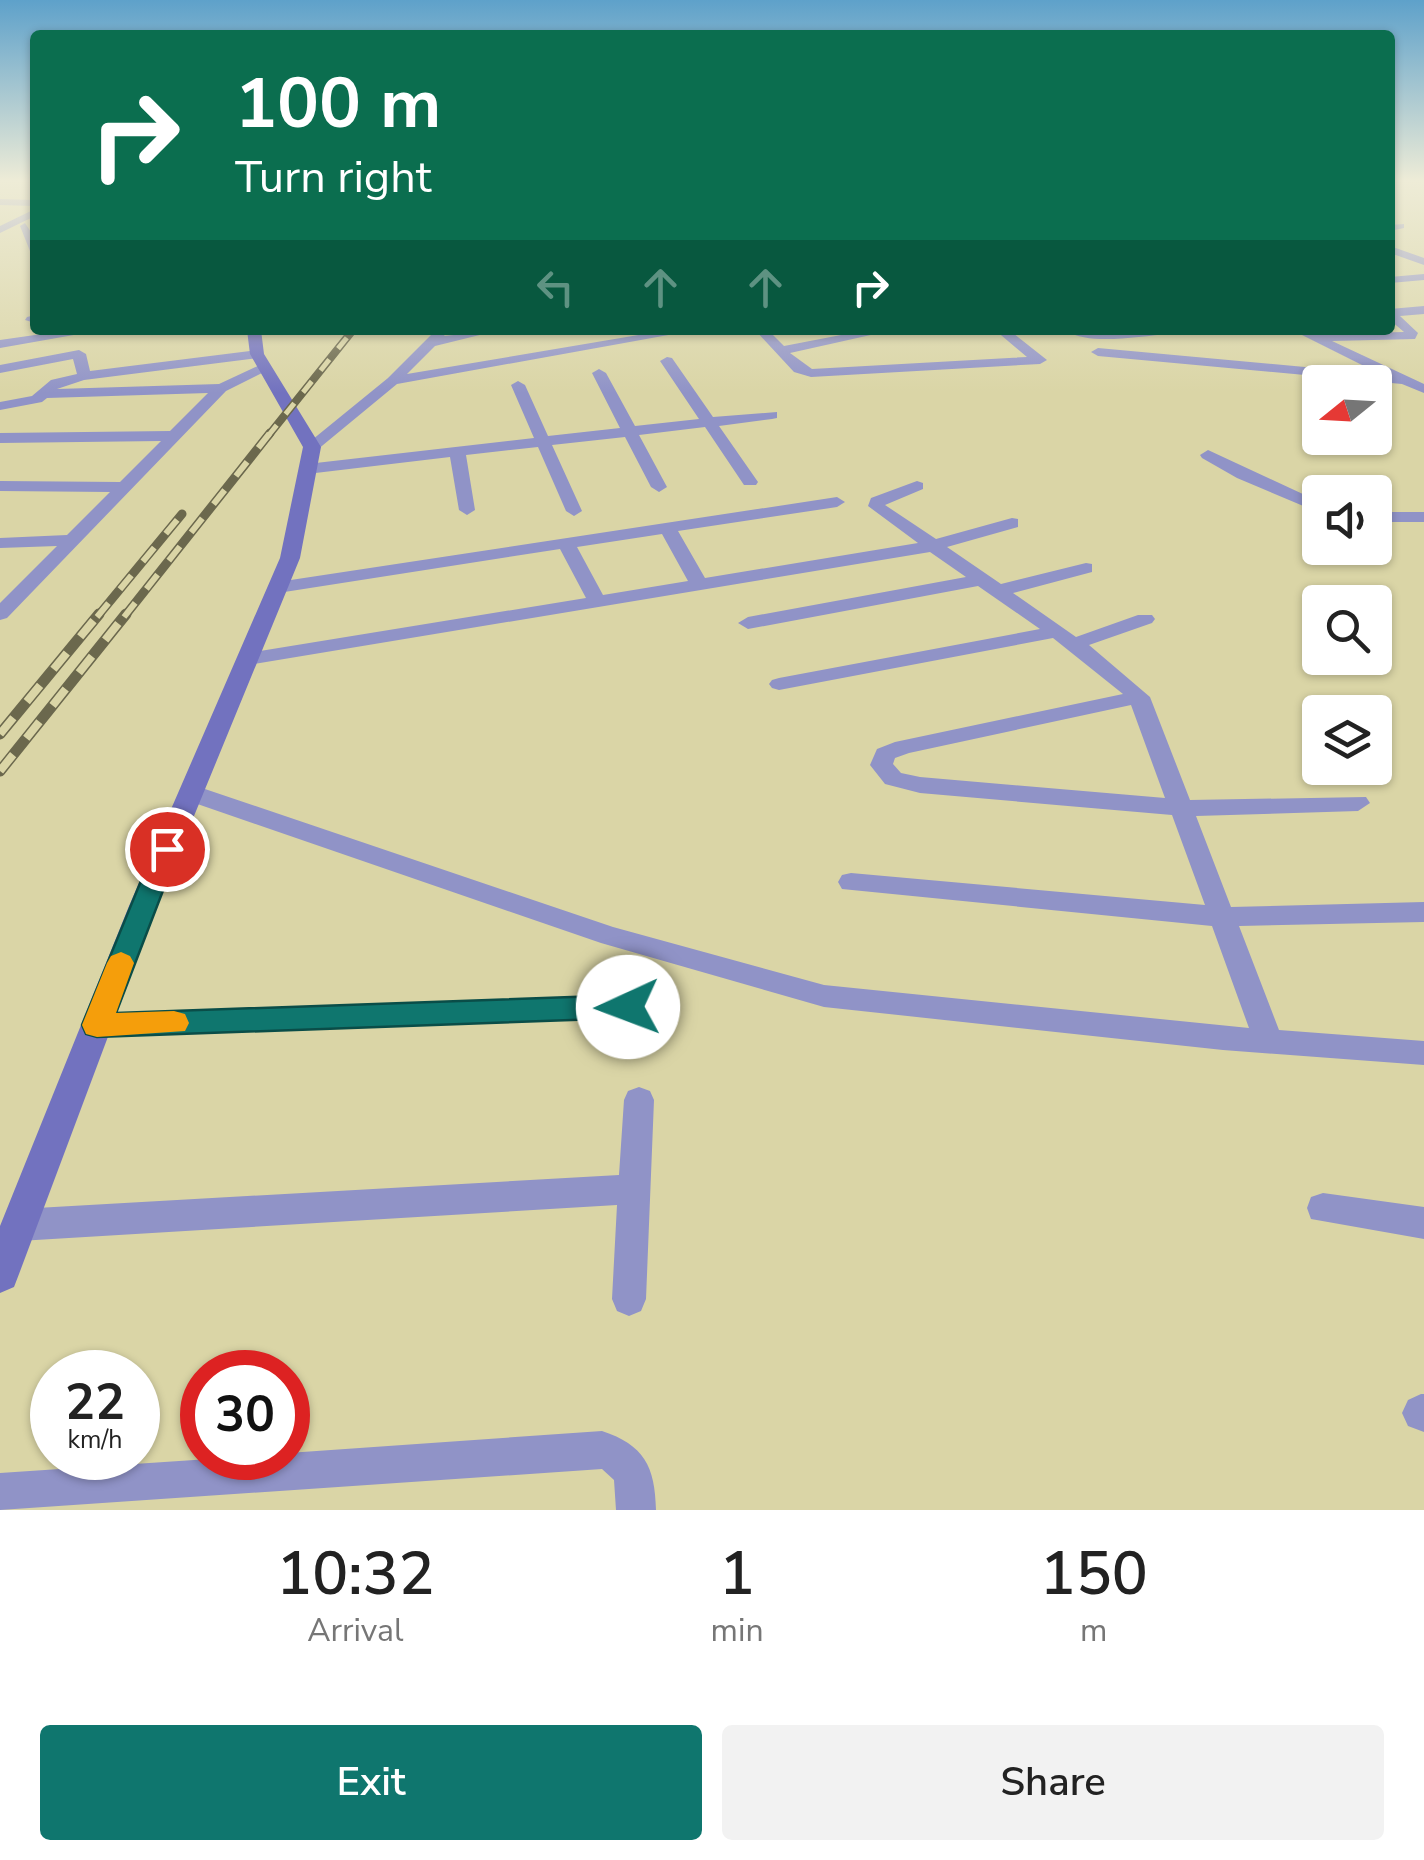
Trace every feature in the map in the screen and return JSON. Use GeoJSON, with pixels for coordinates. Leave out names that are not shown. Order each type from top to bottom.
{"type":"FeatureCollection","features":[{"type":"Feature","properties":{"kind":"street"},"geometry":{"type":"LineString","coordinates":[[1396,251],[1424,262]]}},
{"type":"Feature","properties":{"kind":"street"},"geometry":{"type":"LineString","coordinates":[[1395,259],[1424,262]]}},
{"type":"Feature","properties":{"kind":"street"},"geometry":{"type":"LineString","coordinates":[[1395,280],[1424,277]]}},
{"type":"Feature","properties":{"kind":"street"},"geometry":{"type":"LineString","coordinates":[[1395,313],[1424,310]]}},
{"type":"Feature","properties":{"kind":"street"},"geometry":{"type":"LineString","coordinates":[[1314,337],[1410,336],[1412,333],[1395,318]]}},
{"type":"Feature","properties":{"kind":"street"},"geometry":{"type":"LineString","coordinates":[[0,344],[62,335]]}},
{"type":"Feature","properties":{"kind":"street"},"geometry":{"type":"LineString","coordinates":[[0,1274],[97,1025],[290,558],[310,458],[438,335]]}},
{"type":"Feature","properties":{"kind":"street"},"geometry":{"type":"LineString","coordinates":[[430,343],[469,335]]}},
{"type":"Feature","properties":{"kind":"street"},"geometry":{"type":"LineString","coordinates":[[393,381],[661,335]]}},
{"type":"Feature","properties":{"kind":"street"},"geometry":{"type":"LineString","coordinates":[[766,335],[799,369],[811,373],[1040,360],[1008,335]]}},
{"type":"Feature","properties":{"kind":"street"},"geometry":{"type":"LineString","coordinates":[[783,350],[862,335]]}},
{"type":"Feature","properties":{"kind":"street"},"geometry":{"type":"LineString","coordinates":[[1309,335],[1424,389]]}},
{"type":"Feature","properties":{"kind":"street"},"geometry":{"type":"LineString","coordinates":[[259,351],[310,458]]}},
{"type":"Feature","properties":{"kind":"street"},"geometry":{"type":"LineString","coordinates":[[0,437],[56,384],[84,376],[259,351]]}},
{"type":"Feature","properties":{"kind":"street"},"geometry":{"type":"LineString","coordinates":[[0,614],[259,351]]}},
{"type":"Feature","properties":{"kind":"street"},"geometry":{"type":"LineString","coordinates":[[1098,352],[1404,380]]}},
{"type":"Feature","properties":{"kind":"street"},"geometry":{"type":"LineString","coordinates":[[0,369],[79,354],[84,376]]}},
{"type":"Feature","properties":{"kind":"street"},"geometry":{"type":"LineString","coordinates":[[667,361],[750,482]]}},
{"type":"Feature","properties":{"kind":"street"},"geometry":{"type":"LineString","coordinates":[[140,391],[160,366]]}},
{"type":"Feature","properties":{"kind":"street"},"geometry":{"type":"LineString","coordinates":[[599,373],[659,487]]}},
{"type":"Feature","properties":{"kind":"street"},"geometry":{"type":"LineString","coordinates":[[518,385],[574,511]]}},
{"type":"Feature","properties":{"kind":"street"},"geometry":{"type":"LineString","coordinates":[[0,406],[40,397],[220,388]]}},
{"type":"Feature","properties":{"kind":"street"},"geometry":{"type":"LineString","coordinates":[[310,458],[456,451],[772,415]]}},
{"type":"Feature","properties":{"kind":"street"},"geometry":{"type":"LineString","coordinates":[[0,437],[174,436]]}},
{"type":"Feature","properties":{"kind":"street"},"geometry":{"type":"LineString","coordinates":[[456,451],[467,510]]}},
{"type":"Feature","properties":{"kind":"street"},"geometry":{"type":"LineString","coordinates":[[1208,455],[1302,501]]}},
{"type":"Feature","properties":{"kind":"street"},"geometry":{"type":"LineString","coordinates":[[0,486],[124,487]]}},
{"type":"Feature","properties":{"kind":"street"},"geometry":{"type":"LineString","coordinates":[[918,486],[876,504],[1065,638],[1139,697],[1269,1042]]}},
{"type":"Feature","properties":{"kind":"street"},"geometry":{"type":"LineString","coordinates":[[278,587],[838,502]]}},
{"type":"Feature","properties":{"kind":"street"},"geometry":{"type":"LineString","coordinates":[[1392,517],[1424,517]]}},
{"type":"Feature","properties":{"kind":"street"},"geometry":{"type":"LineString","coordinates":[[248,660],[932,546],[1012,523]]}},
{"type":"Feature","properties":{"kind":"street"},"geometry":{"type":"LineString","coordinates":[[667,528],[699,584]]}},
{"type":"Feature","properties":{"kind":"street"},"geometry":{"type":"LineString","coordinates":[[0,543],[72,540]]}},
{"type":"Feature","properties":{"kind":"street"},"geometry":{"type":"LineString","coordinates":[[566,543],[597,601]]}},
{"type":"Feature","properties":{"kind":"street"},"geometry":{"type":"LineString","coordinates":[[748,623],[1086,568]]}},
{"type":"Feature","properties":{"kind":"street"},"geometry":{"type":"LineString","coordinates":[[779,684],[1065,638],[1145,619]]}},
{"type":"Feature","properties":{"kind":"street"},"geometry":{"type":"LineString","coordinates":[[1139,697],[903,747],[885,754],[881,765],[893,779],[920,786],[1184,808],[1358,803]]}},
{"type":"Feature","properties":{"kind":"street"},"geometry":{"type":"LineString","coordinates":[[191,793],[610,936],[824,996],[1269,1042],[1424,1053]]}},
{"type":"Feature","properties":{"kind":"street"},"geometry":{"type":"LineString","coordinates":[[851,882],[1224,917],[1424,912]]}},
{"type":"Feature","properties":{"kind":"street"},"geometry":{"type":"LineString","coordinates":[[97,1025],[628,1007]]}},
{"type":"Feature","properties":{"kind":"street"},"geometry":{"type":"LineString","coordinates":[[629,1298],[638,1100]]}},
{"type":"Feature","properties":{"kind":"street"},"geometry":{"type":"LineString","coordinates":[[19,1225],[634,1188]]}},
{"type":"Feature","properties":{"kind":"street"},"geometry":{"type":"LineString","coordinates":[[1322,1208],[1424,1223]]}},
{"type":"Feature","properties":{"kind":"street"},"geometry":{"type":"LineString","coordinates":[[0,1493],[602,1450],[616,1453],[633,1473],[636,1510]]}},
{"type":"Feature","properties":{"kind":"railway"},"geometry":{"type":"LineString","coordinates":[[268,436],[349,335]]}},
{"type":"Feature","properties":{"kind":"railway"},"geometry":{"type":"LineString","coordinates":[[124,617],[270,433]]}},
{"type":"Feature","properties":{"kind":"railway"},"geometry":{"type":"LineString","coordinates":[[97,617],[182,514]]}},
{"type":"Feature","properties":{"kind":"railway"},"geometry":{"type":"LineString","coordinates":[[0,734],[99,614]]}},
{"type":"Feature","properties":{"kind":"railway"},"geometry":{"type":"LineString","coordinates":[[0,771],[126,614]]}},
{"type":"Feature","properties":{"kind":"slow traffic"},"geometry":{"type":"LineString","coordinates":[[121,963],[97,1025],[174,1023]]}},
{"type":"Feature","properties":{"kind":"route"},"geometry":{"type":"LineString","coordinates":[[167,849],[97,1025],[628,1007]]}}]}
